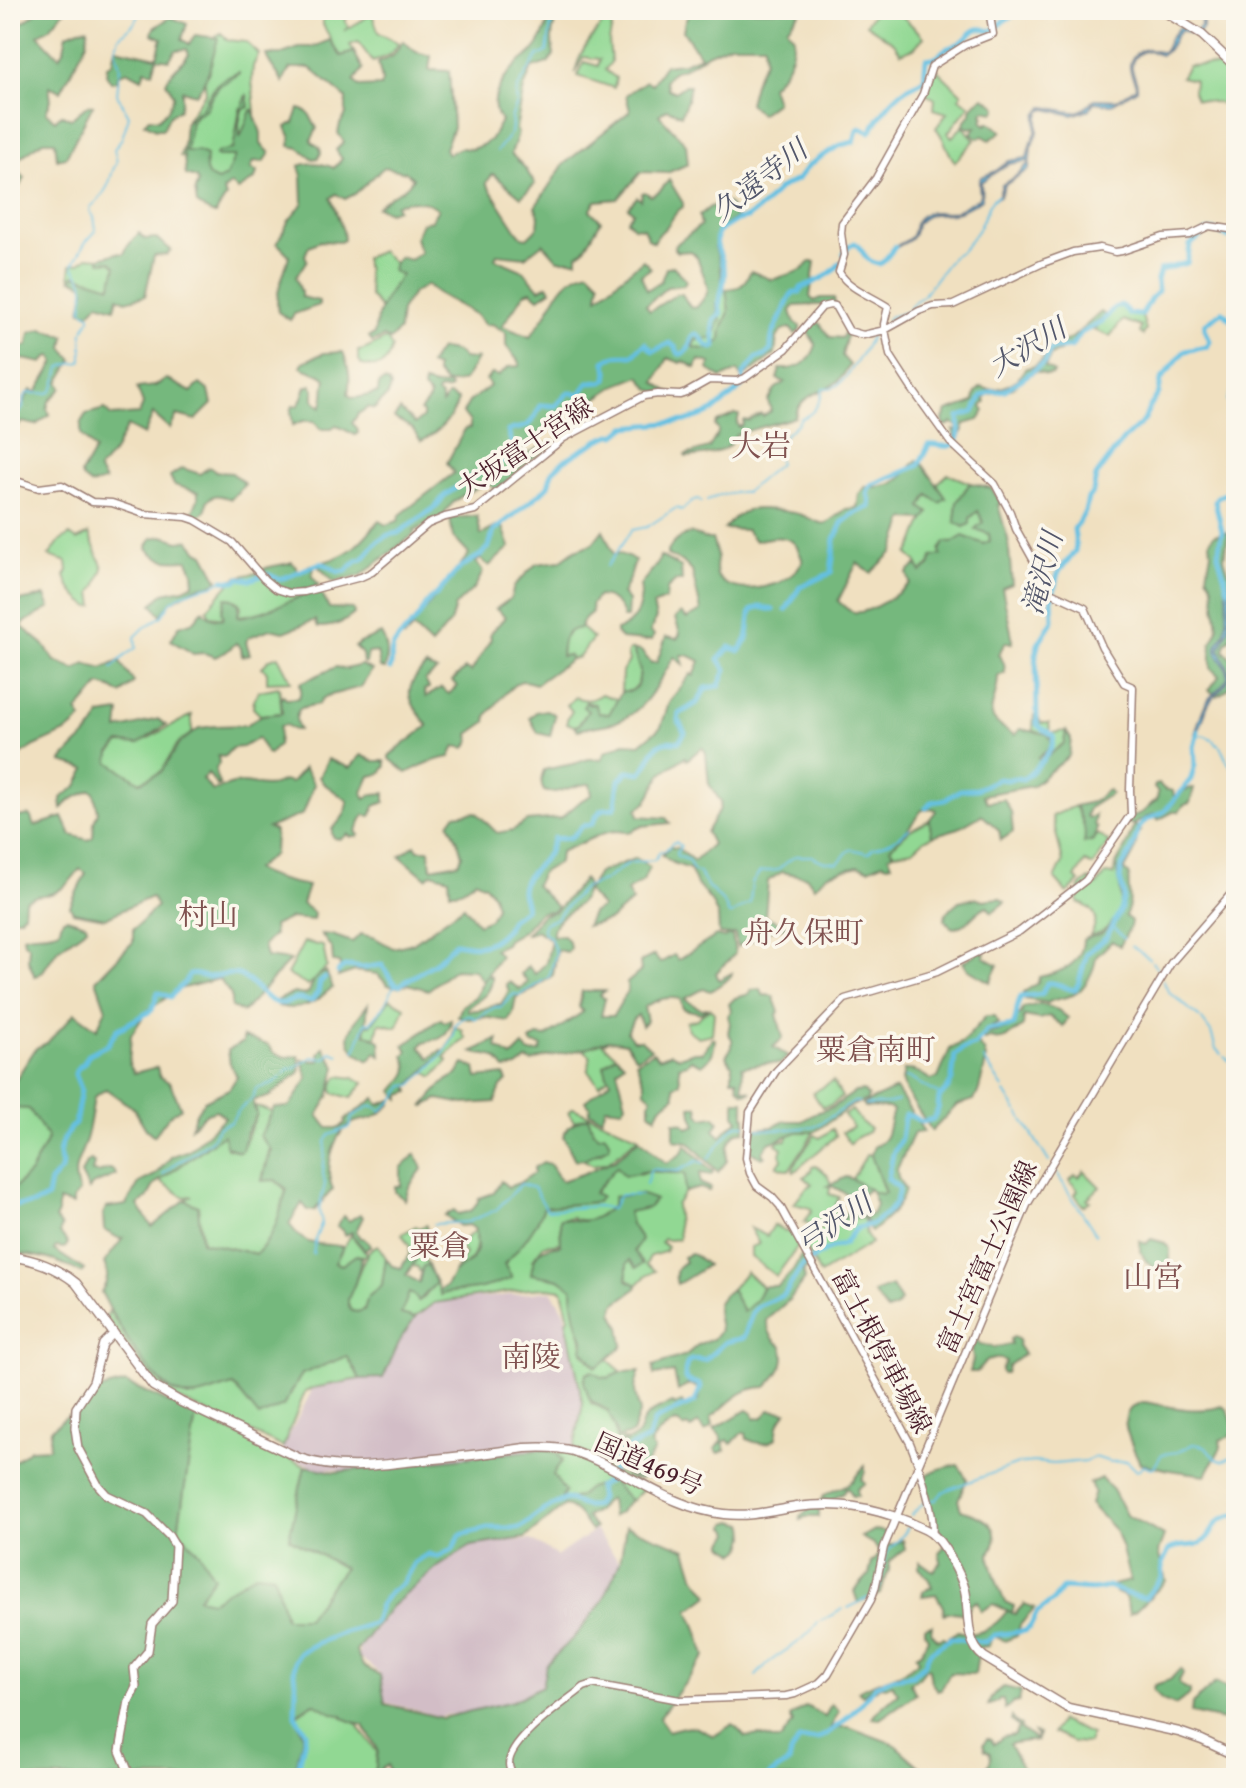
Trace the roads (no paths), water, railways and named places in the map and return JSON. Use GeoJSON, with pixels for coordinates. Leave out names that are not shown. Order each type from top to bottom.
{"type":"FeatureCollection","features":[{"type":"Feature","properties":{"kind":"highway"},"geometry":{"type":"LineString","coordinates":[[1162,10],[1199,31]]}},
{"type":"Feature","properties":{"kind":"highway"},"geometry":{"type":"LineString","coordinates":[[1169,10],[1199,31],[1236,64]]}},
{"type":"Feature","properties":{"kind":"highway","name":"国道469号"},"geometry":{"type":"LineString","coordinates":[[10,1256],[38,1261],[61,1271],[76,1283],[153,1386],[316,1464],[369,1467],[544,1447],[570,1450],[675,1501],[715,1513],[745,1515],[815,1505],[838,1505],[879,1510],[932,1534]]}},
{"type":"Feature","properties":{"kind":"highway"},"geometry":{"type":"LineString","coordinates":[[932,1534],[963,1582],[972,1640],[975,1649],[984,1657],[1068,1708],[1179,1732],[1236,1756]]}},
{"type":"Feature","properties":{"kind":"main road","name":"富士根停車場線"},"geometry":{"type":"LineString","coordinates":[[932,1534],[933,1519],[910,1443],[777,1202],[755,1183],[747,1161],[750,1112],[776,1071],[845,999],[932,975],[1029,925],[1086,880],[1131,814],[1133,687],[1124,683],[1102,647],[1085,608],[1044,589],[1039,570],[1016,529],[998,487],[952,444],[905,380],[890,355],[884,321],[888,307],[840,275],[844,255],[841,226],[876,178],[923,94],[932,66],[965,45],[991,36],[993,29],[989,10]]}},
{"type":"Feature","properties":{"kind":"main road"},"geometry":{"type":"LineString","coordinates":[[1204,10],[1236,17]]}},
{"type":"Feature","properties":{"kind":"main road"},"geometry":{"type":"LineString","coordinates":[[885,330],[919,311],[933,306],[953,305],[1073,252],[1100,248],[1122,251],[1163,237],[1190,235],[1209,226],[1234,230]]}},
{"type":"Feature","properties":{"kind":"main road","name":"大坂富士宮線"},"geometry":{"type":"LineString","coordinates":[[10,479],[39,488],[62,485],[92,502],[112,503],[137,513],[195,520],[232,542],[262,578],[276,589],[296,593],[367,575],[428,524],[475,510],[564,438],[649,394],[684,394],[709,380],[744,379],[786,349],[822,307],[835,306],[846,328],[853,333],[863,335],[885,330]]}},
{"type":"Feature","properties":{"kind":"main road","name":"富士宮富士公園線"},"geometry":{"type":"LineString","coordinates":[[518,1778],[509,1763],[517,1745],[584,1687],[593,1684],[686,1700],[786,1696],[819,1683],[828,1674],[871,1600],[881,1555],[1021,1216],[1162,977],[1177,955],[1236,888]]}},
{"type":"Feature","properties":{"kind":"main road"},"geometry":{"type":"LineString","coordinates":[[114,1333],[103,1344],[93,1382],[76,1408],[78,1448],[102,1490],[147,1514],[175,1546],[172,1601],[152,1624],[148,1651],[134,1668],[136,1687],[129,1701],[120,1751],[131,1778]]}},
{"type":"Feature","properties":{"kind":"water"},"geometry":{"type":"Polygon","coordinates":[[[1200,10],[1203,10],[1203,28],[1197,36],[1181,30],[1169,47],[1164,53],[1161,55],[1144,51],[1132,62],[1137,89],[1112,104],[1094,102],[1090,109],[1073,115],[1046,109],[1041,111],[1038,132],[1031,147],[1029,169],[1005,185],[1000,196],[995,198],[1002,185],[1029,163],[1008,164],[981,182],[982,199],[957,212],[926,216],[916,224],[913,236],[891,252],[896,246],[911,237],[916,221],[923,215],[955,211],[978,199],[981,177],[1009,161],[1027,158],[1036,133],[1037,115],[1044,107],[1077,112],[1095,99],[1117,100],[1135,88],[1130,67],[1134,55],[1140,51],[1147,50],[1164,52],[1179,27],[1195,33],[1201,26],[1200,10]]]}},
{"type":"Feature","properties":{"kind":"water"},"geometry":{"type":"Polygon","coordinates":[[[1225,582],[1229,582],[1231,600],[1229,628],[1219,649],[1231,675],[1209,703],[1195,734],[1206,704],[1228,676],[1217,652],[1227,620],[1225,582]]]}},
{"type":"Feature","properties":{"kind":"waterway"},"geometry":{"type":"LineString","coordinates":[[10,422],[23,408],[27,393],[51,392],[60,368],[82,359],[82,333],[90,315],[82,310],[84,285],[73,265],[95,232],[91,207],[107,188],[117,162],[114,149],[122,138],[129,116],[117,94],[120,67],[115,49],[119,37],[133,25],[140,10]]}},
{"type":"Feature","properties":{"kind":"waterway"},"geometry":{"type":"LineString","coordinates":[[497,151],[511,133],[511,118],[517,104],[519,86],[538,56],[547,52],[555,10]]}},
{"type":"Feature","properties":{"kind":"waterway","name":"久遠寺川"},"geometry":{"type":"LineString","coordinates":[[223,580],[250,580],[267,574],[279,579],[322,563],[339,572],[346,571],[363,559],[377,542],[398,533],[436,507],[444,496],[488,466],[508,457],[512,449],[508,431],[529,424],[541,405],[556,406],[569,392],[579,395],[588,383],[607,379],[605,362],[611,357],[633,355],[645,343],[653,351],[670,343],[679,354],[683,354],[693,335],[697,334],[713,348],[713,324],[721,314],[719,303],[724,275],[717,247],[718,232],[737,220],[747,218],[779,189],[798,179],[819,158],[841,145],[854,142],[860,128],[870,132],[895,98],[924,79],[926,59],[938,57],[976,30],[995,29],[1022,10]]}},
{"type":"Feature","properties":{"kind":"waterway"},"geometry":{"type":"LineString","coordinates":[[887,320],[907,312],[922,297],[952,257],[963,250],[979,228],[989,205],[998,196]]}},
{"type":"Feature","properties":{"kind":"waterway","name":"大沢川"},"geometry":{"type":"LineString","coordinates":[[786,610],[800,587],[831,573],[835,539],[842,523],[870,507],[868,491],[871,485],[918,466],[929,445],[953,445],[959,434],[959,417],[974,412],[982,396],[1005,390],[1022,379],[1045,362],[1051,349],[1071,347],[1081,333],[1102,322],[1114,308],[1121,305],[1130,314],[1142,315],[1158,291],[1160,270],[1187,263],[1190,245],[1207,231],[1216,231],[1229,238],[1236,234]]}},
{"type":"Feature","properties":{"kind":"waterway"},"geometry":{"type":"LineString","coordinates":[[844,254],[855,243],[867,258],[879,264],[895,247]]}},
{"type":"Feature","properties":{"kind":"waterway"},"geometry":{"type":"LineString","coordinates":[[390,669],[394,645],[428,602],[461,567],[481,555],[489,546],[494,531],[548,486],[552,472],[565,460],[626,427],[686,421],[713,411],[744,384],[743,375],[757,358],[771,350],[773,333],[791,295],[827,275],[840,263]]}},
{"type":"Feature","properties":{"kind":"waterway","name":"滝沢川"},"geometry":{"type":"LineString","coordinates":[[926,808],[932,802],[945,800],[960,790],[977,789],[998,779],[1023,779],[1052,747],[1053,736],[1037,724],[1036,653],[1053,620],[1052,599],[1058,573],[1075,551],[1074,529],[1085,512],[1096,476],[1123,440],[1144,421],[1159,393],[1161,380],[1185,351],[1207,347],[1210,341],[1205,324],[1222,312]]}},
{"type":"Feature","properties":{"kind":"waterway","name":"弓沢川"},"geometry":{"type":"LineString","coordinates":[[1223,312],[1236,325]]}},
{"type":"Feature","properties":{"kind":"waterway"},"geometry":{"type":"LineString","coordinates":[[707,501],[722,494],[746,492],[779,464],[775,444],[801,418],[814,410],[823,388],[840,383],[861,356],[871,336]]}},
{"type":"Feature","properties":{"kind":"waterway","name":"弓沢川"},"geometry":{"type":"LineString","coordinates":[[1236,383],[1229,400],[1236,450]]}},
{"type":"Feature","properties":{"kind":"waterway","name":"弓沢川"},"geometry":{"type":"LineString","coordinates":[[1236,454],[1232,463],[1236,474]]}},
{"type":"Feature","properties":{"kind":"waterway","name":"弓沢川"},"geometry":{"type":"LineString","coordinates":[[1228,589],[1218,554],[1222,531],[1215,501],[1217,497],[1236,490]]}},
{"type":"Feature","properties":{"kind":"waterway"},"geometry":{"type":"LineString","coordinates":[[607,566],[632,530],[647,527],[676,508],[682,510],[694,500],[701,502]]}},
{"type":"Feature","properties":{"kind":"waterway"},"geometry":{"type":"LineString","coordinates":[[112,668],[136,648],[135,637],[162,616],[171,602],[181,595],[223,580]]}},
{"type":"Feature","properties":{"kind":"waterway","name":"大沢川"},"geometry":{"type":"LineString","coordinates":[[338,972],[347,967],[382,965],[392,981],[400,985],[435,963],[455,943],[483,945],[499,936],[510,920],[525,909],[522,891],[526,878],[548,854],[554,838],[570,837],[582,826],[592,824],[602,810],[614,808],[619,780],[628,771],[641,773],[660,744],[678,742],[685,733],[678,720],[679,714],[697,703],[706,688],[719,686],[726,670],[719,659],[730,647],[739,651],[743,646],[751,611],[760,607],[773,610]]}},
{"type":"Feature","properties":{"kind":"waterway","name":"弓沢川"},"geometry":{"type":"LineString","coordinates":[[256,1778],[296,1770],[299,1765],[306,1732],[295,1715],[294,1673],[299,1653],[342,1633],[372,1624],[380,1605],[389,1593],[402,1584],[414,1563],[428,1554],[438,1557],[453,1549],[460,1535],[488,1528],[520,1528],[544,1510],[566,1499],[587,1507],[596,1505],[600,1498],[598,1487],[611,1479],[615,1455],[648,1439],[654,1422],[659,1418],[695,1402],[701,1386],[685,1378],[689,1361],[705,1360],[725,1342],[744,1338],[752,1313],[758,1306],[784,1295],[802,1266],[824,1251],[844,1244],[855,1229],[872,1224],[887,1213],[896,1202],[899,1188],[888,1179],[893,1154],[901,1139],[904,1118],[911,1116],[922,1122],[933,1119],[939,1098],[952,1080],[955,1055],[975,1045],[987,1030],[1013,1026],[1021,997],[1042,994],[1047,983],[1075,990],[1087,953],[1106,938],[1120,911],[1124,896],[1121,869],[1139,828],[1145,821],[1165,811],[1191,779],[1198,731]]}},
{"type":"Feature","properties":{"kind":"waterway"},"geometry":{"type":"LineString","coordinates":[[1197,737],[1203,735],[1212,739]]}},
{"type":"Feature","properties":{"kind":"waterway"},"geometry":{"type":"LineString","coordinates":[[1214,741],[1226,759]]}},
{"type":"Feature","properties":{"kind":"waterway"},"geometry":{"type":"LineString","coordinates":[[1227,761],[1236,773]]}},
{"type":"Feature","properties":{"kind":"waterway"},"geometry":{"type":"LineString","coordinates":[[313,1254],[322,1223],[319,1210],[325,1184],[326,1141],[330,1135],[350,1127],[352,1117],[370,1106],[381,1111],[404,1086],[412,1085],[446,1050],[455,1025],[464,1017],[468,1015],[476,1019],[495,1007],[501,1007],[514,994],[520,995],[549,977],[556,953],[543,928],[583,888],[603,881],[629,863],[655,860],[660,851],[665,851],[676,842],[681,846],[677,856],[688,860],[693,870],[699,873],[732,914],[750,903],[752,883],[760,872],[777,870],[795,856],[812,856],[838,863],[849,850],[868,853],[909,829]]}},
{"type":"Feature","properties":{"kind":"waterway"},"geometry":{"type":"LineString","coordinates":[[1112,926],[1124,939]]}},
{"type":"Feature","properties":{"kind":"waterway"},"geometry":{"type":"LineString","coordinates":[[1132,946],[1149,959]]}},
{"type":"Feature","properties":{"kind":"waterway"},"geometry":{"type":"LineString","coordinates":[[1152,962],[1161,973]]}},
{"type":"Feature","properties":{"kind":"waterway","name":"大沢川"},"geometry":{"type":"LineString","coordinates":[[10,1206],[34,1203],[47,1197],[50,1182],[61,1170],[61,1145],[75,1124],[81,1089],[75,1074],[77,1069],[89,1054],[108,1044],[117,1030],[152,1010],[158,992],[170,997],[189,975],[235,974],[274,1002],[311,1001],[325,978]]}},
{"type":"Feature","properties":{"kind":"waterway"},"geometry":{"type":"LineString","coordinates":[[1163,980],[1168,991],[1200,1018]]}},
{"type":"Feature","properties":{"kind":"waterway"},"geometry":{"type":"LineString","coordinates":[[355,1051],[366,1022],[370,1023],[384,1006],[395,984]]}},
{"type":"Feature","properties":{"kind":"waterway"},"geometry":{"type":"LineString","coordinates":[[1202,1020],[1221,1054]]}},
{"type":"Feature","properties":{"kind":"waterway"},"geometry":{"type":"LineString","coordinates":[[163,1174],[211,1140],[219,1127],[231,1122],[252,1099],[256,1089],[274,1083],[289,1069],[312,1057],[326,1059],[331,1052],[339,1055]]}},
{"type":"Feature","properties":{"kind":"waterway"},"geometry":{"type":"LineString","coordinates":[[1224,1057],[1233,1063],[1236,1074]]}},
{"type":"Feature","properties":{"kind":"waterway"},"geometry":{"type":"LineString","coordinates":[[984,1059],[1003,1088]]}},
{"type":"Feature","properties":{"kind":"waterway"},"geometry":{"type":"LineString","coordinates":[[905,1078],[938,1094]]}},
{"type":"Feature","properties":{"kind":"waterway"},"geometry":{"type":"LineString","coordinates":[[1005,1092],[1017,1111]]}},
{"type":"Feature","properties":{"kind":"waterway"},"geometry":{"type":"LineString","coordinates":[[866,1105],[898,1101]]}},
{"type":"Feature","properties":{"kind":"waterway"},"geometry":{"type":"LineString","coordinates":[[759,1129],[814,1127],[854,1102],[859,1102]]}},
{"type":"Feature","properties":{"kind":"waterway"},"geometry":{"type":"LineString","coordinates":[[1019,1113],[1049,1162]]}},
{"type":"Feature","properties":{"kind":"waterway"},"geometry":{"type":"LineString","coordinates":[[708,1159],[733,1127],[745,1125]]}},
{"type":"Feature","properties":{"kind":"waterway"},"geometry":{"type":"LineString","coordinates":[[646,1184],[651,1169],[678,1171],[697,1161],[704,1163]]}},
{"type":"Feature","properties":{"kind":"waterway"},"geometry":{"type":"LineString","coordinates":[[1053,1168],[1096,1234]]}},
{"type":"Feature","properties":{"kind":"waterway"},"geometry":{"type":"LineString","coordinates":[[434,1224],[468,1222],[496,1210],[521,1184],[534,1188],[547,1210],[598,1206],[612,1209],[620,1195],[641,1195]]}},
{"type":"Feature","properties":{"kind":"waterway"},"geometry":{"type":"LineString","coordinates":[[931,1500],[936,1500],[949,1489],[1018,1464],[1054,1464],[1095,1457],[1110,1462],[1127,1461],[1137,1471],[1144,1465],[1154,1467],[1162,1454],[1178,1452],[1193,1444],[1205,1446],[1216,1459],[1222,1461],[1236,1455]]}},
{"type":"Feature","properties":{"kind":"waterway"},"geometry":{"type":"LineString","coordinates":[[911,1515],[926,1501]]}},
{"type":"Feature","properties":{"kind":"waterway"},"geometry":{"type":"LineString","coordinates":[[766,1778],[789,1762],[799,1740],[818,1739],[825,1735],[844,1721],[875,1686],[893,1678],[913,1675],[925,1663],[930,1652],[951,1638],[985,1642],[995,1635],[1025,1631],[1037,1613],[1053,1601],[1063,1588],[1092,1590],[1108,1586],[1146,1597],[1162,1577],[1162,1564],[1169,1550],[1201,1543],[1217,1523],[1236,1515]]}},
{"type":"Feature","properties":{"kind":"waterway"},"geometry":{"type":"LineString","coordinates":[[877,1591],[887,1553],[908,1527]]}},
{"type":"Feature","properties":{"kind":"waterway"},"geometry":{"type":"LineString","coordinates":[[848,1608],[868,1598]]}},
{"type":"Feature","properties":{"kind":"waterway"},"geometry":{"type":"LineString","coordinates":[[821,1621],[843,1609]]}},
{"type":"Feature","properties":{"kind":"waterway"},"geometry":{"type":"LineString","coordinates":[[756,1676],[802,1640],[818,1622]]}},
{"type":"Feature","properties":{"kind":"district","name":"大岩"},"geometry":{"type":"Point","coordinates":[761,446]}},
{"type":"Feature","properties":{"kind":"district","name":"村山"},"geometry":{"type":"Point","coordinates":[208,915]}},
{"type":"Feature","properties":{"kind":"district","name":"舟久保町"},"geometry":{"type":"Point","coordinates":[804,933]}},
{"type":"Feature","properties":{"kind":"district","name":"粟倉南町"},"geometry":{"type":"Point","coordinates":[876,1050]}},
{"type":"Feature","properties":{"kind":"district","name":"粟倉"},"geometry":{"type":"Point","coordinates":[440,1246]}},
{"type":"Feature","properties":{"kind":"district","name":"山宮"},"geometry":{"type":"Point","coordinates":[1153,1277]}},
{"type":"Feature","properties":{"kind":"district","name":"南陵"},"geometry":{"type":"Point","coordinates":[531,1357]}}]}
